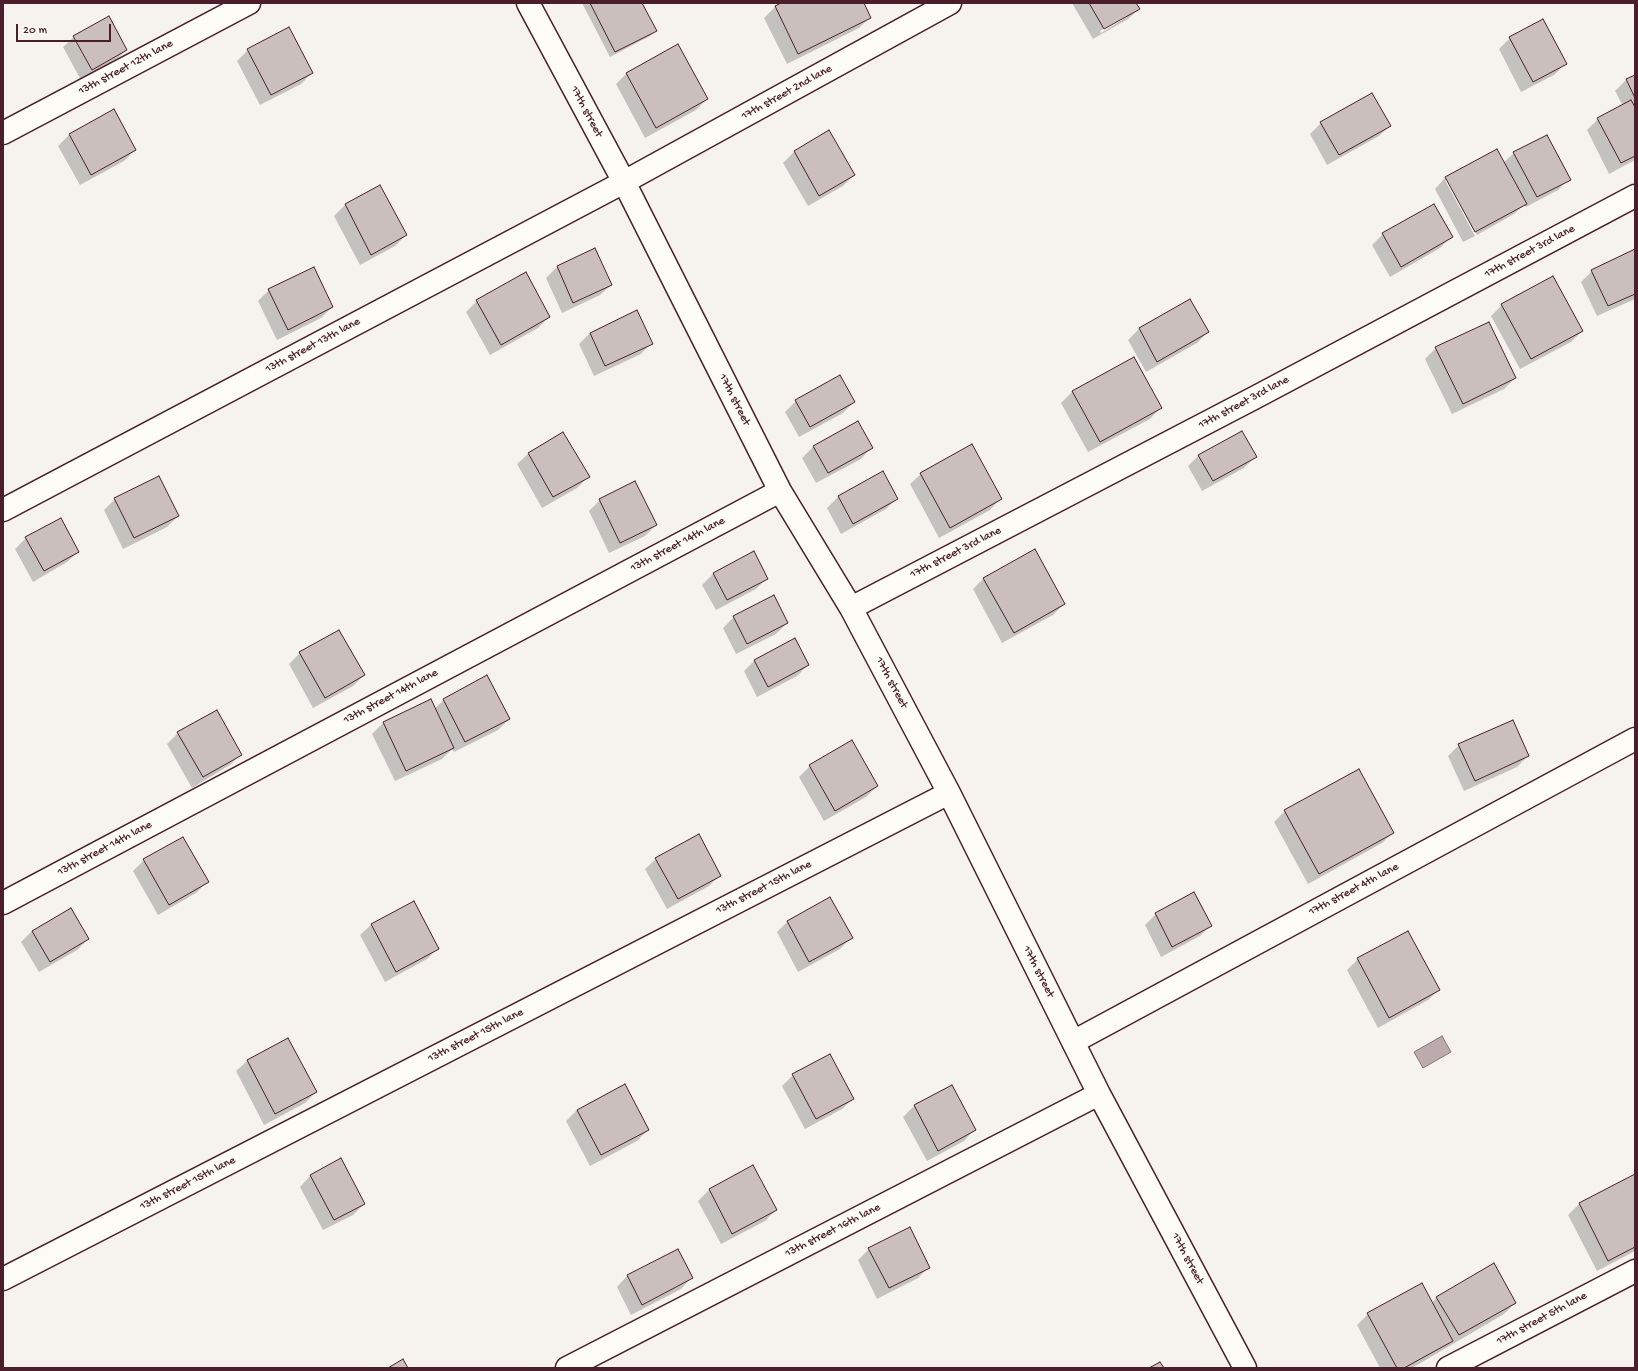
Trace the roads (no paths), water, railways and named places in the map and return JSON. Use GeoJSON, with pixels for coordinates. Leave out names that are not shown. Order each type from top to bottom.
{"type":"FeatureCollection","features":[{"type":"Feature","properties":{"kind":"street","name":"13th street 12th lane"},"geometry":{"type":"LineString","coordinates":[[3,133],[249,3]]}},
{"type":"Feature","properties":{"kind":"street","name":"17th street"},"geometry":{"type":"LineString","coordinates":[[528,3],[624,182],[780,491],[851,608],[949,793],[1099,1094],[1245,1368]]}},
{"type":"Feature","properties":{"kind":"street","name":"17th street 2nd lane"},"geometry":{"type":"LineString","coordinates":[[624,182],[950,3]]}},
{"type":"Feature","properties":{"kind":"street","name":"13th street 13th lane"},"geometry":{"type":"LineString","coordinates":[[3,510],[624,182]]}},
{"type":"Feature","properties":{"kind":"street","name":"17th street 3rd lane"},"geometry":{"type":"LineString","coordinates":[[851,608],[1256,397],[1635,196]]}},
{"type":"Feature","properties":{"kind":"street","name":"13th street 14th lane"},"geometry":{"type":"LineString","coordinates":[[3,903],[780,491]]}},
{"type":"Feature","properties":{"kind":"street","name":"17th street 4th lane"},"geometry":{"type":"LineString","coordinates":[[1073,1042],[1635,739]]}},
{"type":"Feature","properties":{"kind":"street","name":"13th street 15th lane"},"geometry":{"type":"LineString","coordinates":[[3,1279],[949,793]]}},
{"type":"Feature","properties":{"kind":"street","name":"13th street 16th lane"},"geometry":{"type":"LineString","coordinates":[[567,1368],[1099,1094]]}},
{"type":"Feature","properties":{"kind":"street","name":"17th street 5th lane"},"geometry":{"type":"LineString","coordinates":[[1448,1368],[1635,1271]]}}]}
